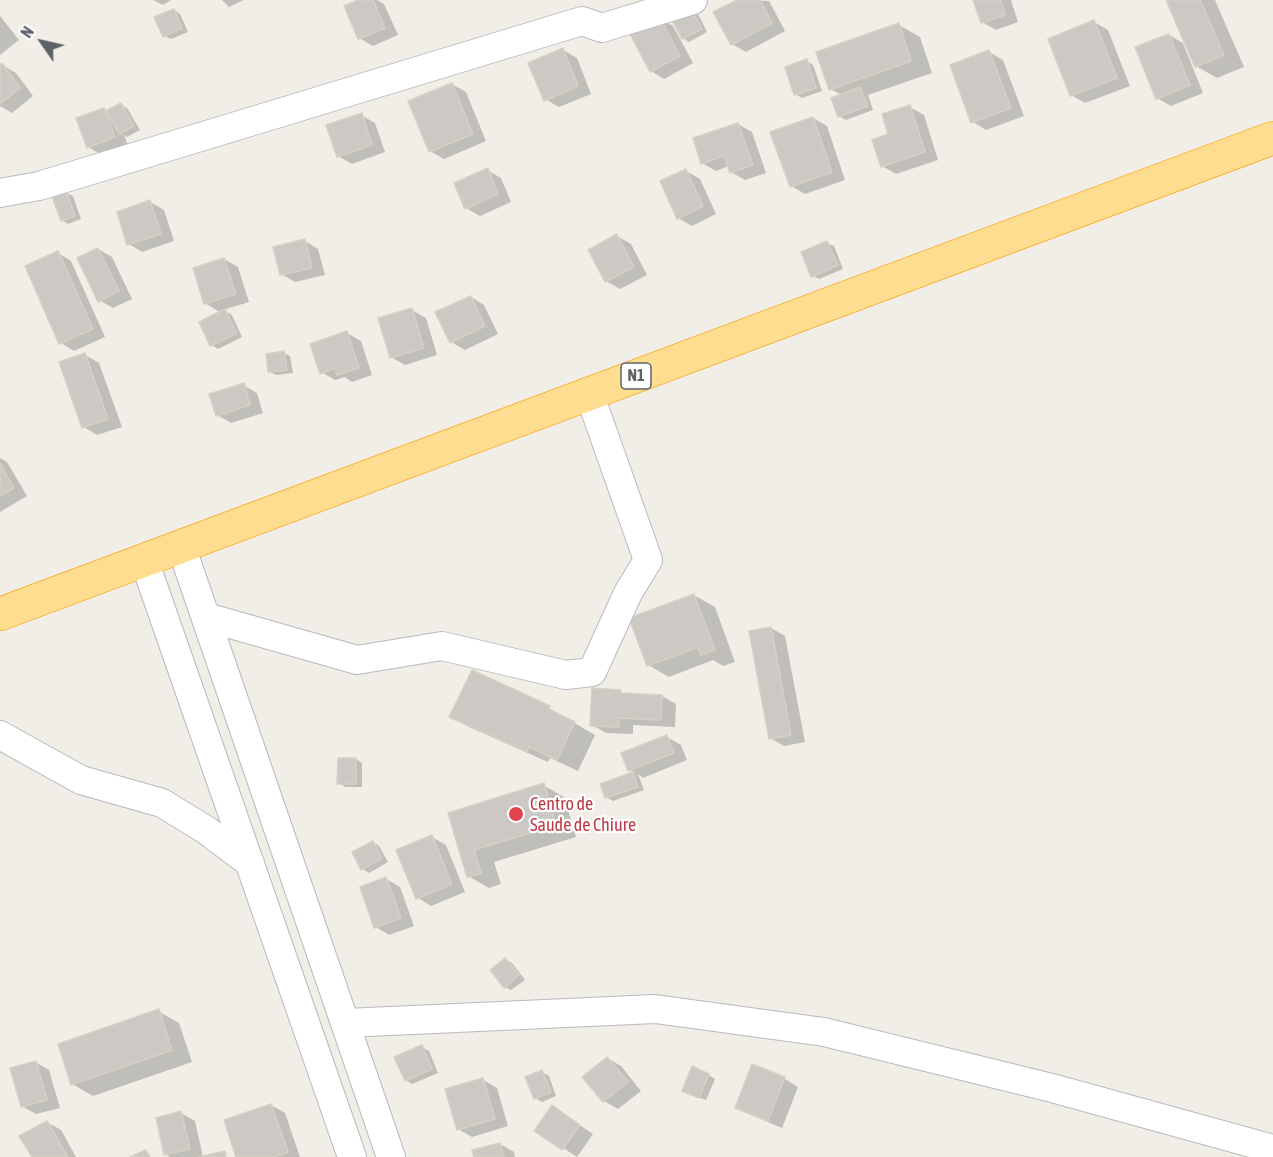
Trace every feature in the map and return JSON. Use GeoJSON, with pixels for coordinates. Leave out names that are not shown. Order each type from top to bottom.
{"type":"FeatureCollection","features":[{"type":"Feature","properties":{"kind":"highway","name":"N1"},"geometry":{"type":"LineString","coordinates":[[0,614],[1273,138]]}},
{"type":"Feature","properties":{"kind":"street"},"geometry":{"type":"LineString","coordinates":[[0,193],[39,186],[579,10],[602,28],[693,0]]}},
{"type":"Feature","properties":{"kind":"street"},"geometry":{"type":"LineString","coordinates":[[206,617],[357,660],[442,646],[566,675],[592,672],[628,593],[648,561],[589,393]]}},
{"type":"Feature","properties":{"kind":"street"},"geometry":{"type":"LineString","coordinates":[[181,546],[392,1157]]}},
{"type":"Feature","properties":{"kind":"street"},"geometry":{"type":"LineString","coordinates":[[144,560],[352,1157]]}},
{"type":"Feature","properties":{"kind":"street"},"geometry":{"type":"LineString","coordinates":[[0,735],[81,780],[162,803],[206,830],[250,863]]}},
{"type":"Feature","properties":{"kind":"street"},"geometry":{"type":"LineString","coordinates":[[346,1023],[655,1009],[824,1032],[1052,1088],[1273,1149]]}},
{"type":"Feature","properties":{"kind":"building"},"geometry":{"type":"Polygon","coordinates":[[[358,0],[373,0],[385,28],[358,39],[344,6],[358,0]]]}},
{"type":"Feature","properties":{"kind":"building"},"geometry":{"type":"Polygon","coordinates":[[[737,0],[760,0],[772,23],[731,45],[713,12],[737,0]]]}},
{"type":"Feature","properties":{"kind":"building"},"geometry":{"type":"Polygon","coordinates":[[[973,0],[1001,0],[1005,15],[981,23],[973,0]]]}},
{"type":"Feature","properties":{"kind":"building"},"geometry":{"type":"Polygon","coordinates":[[[1166,0],[1200,0],[1224,55],[1195,67],[1166,0]]]}},
{"type":"Feature","properties":{"kind":"building"},"geometry":{"type":"Polygon","coordinates":[[[689,5],[702,29],[682,39],[669,15],[689,5]]]}},
{"type":"Feature","properties":{"kind":"building"},"geometry":{"type":"Polygon","coordinates":[[[174,9],[182,28],[163,37],[154,17],[174,9]]]}},
{"type":"Feature","properties":{"kind":"building"},"geometry":{"type":"Polygon","coordinates":[[[659,16],[680,56],[650,72],[629,32],[659,16]]]}},
{"type":"Feature","properties":{"kind":"building"},"geometry":{"type":"Polygon","coordinates":[[[1094,20],[1117,78],[1070,96],[1048,39],[1094,20]]]}},
{"type":"Feature","properties":{"kind":"building"},"geometry":{"type":"Polygon","coordinates":[[[899,23],[911,61],[829,90],[816,52],[899,23]]]}},
{"type":"Feature","properties":{"kind":"building"},"geometry":{"type":"Polygon","coordinates":[[[1169,34],[1190,85],[1156,99],[1135,47],[1169,34]]]}},
{"type":"Feature","properties":{"kind":"building"},"geometry":{"type":"Polygon","coordinates":[[[563,48],[578,86],[544,101],[528,63],[563,48]]]}},
{"type":"Feature","properties":{"kind":"building"},"geometry":{"type":"Polygon","coordinates":[[[989,50],[1011,108],[971,123],[950,65],[989,50]]]}},
{"type":"Feature","properties":{"kind":"building"},"geometry":{"type":"Polygon","coordinates":[[[807,59],[816,88],[794,95],[785,67],[807,59]]]}},
{"type":"Feature","properties":{"kind":"building"},"geometry":{"type":"Polygon","coordinates":[[[2,63],[20,88],[0,104],[0,65],[2,63]]]}},
{"type":"Feature","properties":{"kind":"building"},"geometry":{"type":"Polygon","coordinates":[[[452,83],[473,134],[429,152],[408,101],[452,83]]]}},
{"type":"Feature","properties":{"kind":"building"},"geometry":{"type":"Polygon","coordinates":[[[860,87],[868,106],[838,117],[831,98],[860,87]]]}},
{"type":"Feature","properties":{"kind":"building"},"geometry":{"type":"Polygon","coordinates":[[[121,103],[134,126],[119,134],[106,111],[121,103]]]}},
{"type":"Feature","properties":{"kind":"building"},"geometry":{"type":"Polygon","coordinates":[[[910,105],[925,152],[881,167],[872,140],[888,134],[882,114],[910,105]]]}},
{"type":"Feature","properties":{"kind":"building"},"geometry":{"type":"Polygon","coordinates":[[[104,108],[115,137],[87,148],[76,118],[104,108]]]}},
{"type":"Feature","properties":{"kind":"building"},"geometry":{"type":"Polygon","coordinates":[[[362,113],[372,145],[337,157],[326,125],[362,113]]]}},
{"type":"Feature","properties":{"kind":"building"},"geometry":{"type":"Polygon","coordinates":[[[813,117],[832,172],[790,187],[770,132],[813,117]]]}},
{"type":"Feature","properties":{"kind":"building"},"geometry":{"type":"Polygon","coordinates":[[[738,123],[753,165],[730,173],[724,156],[701,164],[693,138],[738,123]]]}},
{"type":"Feature","properties":{"kind":"building"},"geometry":{"type":"Polygon","coordinates":[[[488,168],[498,194],[465,209],[454,183],[488,168]]]}},
{"type":"Feature","properties":{"kind":"building"},"geometry":{"type":"Polygon","coordinates":[[[686,169],[703,206],[677,219],[660,181],[686,169]]]}},
{"type":"Feature","properties":{"kind":"building"},"geometry":{"type":"Polygon","coordinates":[[[66,191],[75,216],[61,221],[52,196],[66,191]]]}},
{"type":"Feature","properties":{"kind":"building"},"geometry":{"type":"Polygon","coordinates":[[[150,200],[161,234],[127,245],[117,212],[150,200]]]}},
{"type":"Feature","properties":{"kind":"building"},"geometry":{"type":"Polygon","coordinates":[[[617,234],[634,267],[605,282],[588,250],[617,234]]]}},
{"type":"Feature","properties":{"kind":"building"},"geometry":{"type":"Polygon","coordinates":[[[305,239],[312,268],[280,275],[273,247],[305,239]]]}},
{"type":"Feature","properties":{"kind":"building"},"geometry":{"type":"Polygon","coordinates":[[[827,241],[838,265],[811,277],[801,252],[827,241]]]}},
{"type":"Feature","properties":{"kind":"building"},"geometry":{"type":"Polygon","coordinates":[[[98,248],[119,291],[98,302],[77,258],[98,248]]]}},
{"type":"Feature","properties":{"kind":"building"},"geometry":{"type":"Polygon","coordinates":[[[58,251],[93,329],[59,344],[25,266],[58,251]]]}},
{"type":"Feature","properties":{"kind":"building"},"geometry":{"type":"Polygon","coordinates":[[[224,258],[236,294],[204,304],[193,268],[224,258]]]}},
{"type":"Feature","properties":{"kind":"building"},"geometry":{"type":"Polygon","coordinates":[[[471,296],[485,326],[450,343],[435,312],[471,296]]]}},
{"type":"Feature","properties":{"kind":"building"},"geometry":{"type":"Polygon","coordinates":[[[412,308],[424,348],[390,358],[378,318],[412,308]]]}},
{"type":"Feature","properties":{"kind":"building"},"geometry":{"type":"Polygon","coordinates":[[[225,309],[237,333],[210,346],[199,322],[225,309]]]}},
{"type":"Feature","properties":{"kind":"building"},"geometry":{"type":"Polygon","coordinates":[[[347,331],[359,368],[337,375],[335,368],[320,374],[310,344],[347,331]]]}},
{"type":"Feature","properties":{"kind":"building"},"geometry":{"type":"Polygon","coordinates":[[[284,351],[287,370],[268,372],[266,354],[284,351]]]}},
{"type":"Feature","properties":{"kind":"building"},"geometry":{"type":"Polygon","coordinates":[[[85,353],[108,419],[82,428],[59,362],[85,353]]]}},
{"type":"Feature","properties":{"kind":"building"},"geometry":{"type":"Polygon","coordinates":[[[244,383],[250,405],[216,416],[209,394],[244,383]]]}},
{"type":"Feature","properties":{"kind":"building"},"geometry":{"type":"Polygon","coordinates":[[[0,463],[14,488],[0,496],[0,463]]]}},
{"type":"Feature","properties":{"kind":"building"},"geometry":{"type":"Polygon","coordinates":[[[694,594],[715,650],[701,655],[698,647],[647,666],[629,618],[694,594]]]}},
{"type":"Feature","properties":{"kind":"building"},"geometry":{"type":"Polygon","coordinates":[[[771,627],[791,735],[769,739],[749,631],[771,627]]]}},
{"type":"Feature","properties":{"kind":"building"},"geometry":{"type":"Polygon","coordinates":[[[472,670],[550,706],[548,709],[575,722],[557,760],[529,747],[527,752],[449,717],[472,670]]]}},
{"type":"Feature","properties":{"kind":"building"},"geometry":{"type":"Polygon","coordinates":[[[592,688],[621,690],[621,693],[662,695],[661,720],[619,718],[619,727],[590,726],[592,688]]]}},
{"type":"Feature","properties":{"kind":"building"},"geometry":{"type":"Polygon","coordinates":[[[667,735],[674,753],[628,771],[621,753],[667,735]]]}},
{"type":"Feature","properties":{"kind":"building"},"geometry":{"type":"Polygon","coordinates":[[[338,758],[356,758],[356,784],[337,784],[338,758]]]}},
{"type":"Feature","properties":{"kind":"building"},"geometry":{"type":"Polygon","coordinates":[[[633,772],[638,787],[605,798],[600,784],[633,772]]]}},
{"type":"Feature","properties":{"kind":"building"},"geometry":{"type":"Polygon","coordinates":[[[544,783],[556,825],[474,850],[481,873],[467,877],[448,813],[544,783]]]}},
{"type":"Feature","properties":{"kind":"building"},"geometry":{"type":"Polygon","coordinates":[[[432,835],[452,884],[416,899],[396,850],[432,835]]]}},
{"type":"Feature","properties":{"kind":"building"},"geometry":{"type":"Polygon","coordinates":[[[373,841],[382,858],[361,870],[352,852],[373,841]]]}},
{"type":"Feature","properties":{"kind":"building"},"geometry":{"type":"Polygon","coordinates":[[[386,877],[401,918],[374,928],[360,887],[386,877]]]}},
{"type":"Feature","properties":{"kind":"building"},"geometry":{"type":"Polygon","coordinates":[[[505,958],[519,975],[504,988],[490,970],[505,958]]]}},
{"type":"Feature","properties":{"kind":"building"},"geometry":{"type":"Polygon","coordinates":[[[159,1009],[172,1050],[71,1085],[58,1044],[159,1009]]]}},
{"type":"Feature","properties":{"kind":"building"},"geometry":{"type":"Polygon","coordinates":[[[422,1045],[432,1069],[405,1081],[394,1057],[422,1045]]]}},
{"type":"Feature","properties":{"kind":"building"},"geometry":{"type":"Polygon","coordinates":[[[607,1057],[628,1082],[603,1102],[582,1077],[607,1057]]]}},
{"type":"Feature","properties":{"kind":"building"},"geometry":{"type":"Polygon","coordinates":[[[36,1061],[47,1100],[21,1107],[10,1068],[36,1061]]]}},
{"type":"Feature","properties":{"kind":"building"},"geometry":{"type":"Polygon","coordinates":[[[752,1064],[785,1077],[768,1121],[735,1108],[752,1064]]]}},
{"type":"Feature","properties":{"kind":"building"},"geometry":{"type":"Polygon","coordinates":[[[692,1066],[709,1074],[699,1098],[682,1091],[692,1066]]]}},
{"type":"Feature","properties":{"kind":"building"},"geometry":{"type":"Polygon","coordinates":[[[542,1070],[551,1092],[534,1099],[525,1077],[542,1070]]]}},
{"type":"Feature","properties":{"kind":"building"},"geometry":{"type":"Polygon","coordinates":[[[483,1078],[495,1119],[457,1130],[445,1089],[483,1078]]]}},
{"type":"Feature","properties":{"kind":"building"},"geometry":{"type":"Polygon","coordinates":[[[271,1104],[288,1152],[274,1157],[236,1157],[224,1120],[271,1104]]]}},
{"type":"Feature","properties":{"kind":"building"},"geometry":{"type":"Polygon","coordinates":[[[552,1105],[580,1125],[562,1150],[534,1131],[552,1105]]]}},
{"type":"Feature","properties":{"kind":"building"},"geometry":{"type":"Polygon","coordinates":[[[181,1111],[190,1149],[164,1155],[156,1118],[181,1111]]]}},
{"type":"Feature","properties":{"kind":"building"},"geometry":{"type":"Polygon","coordinates":[[[47,1121],[68,1157],[32,1157],[19,1136],[47,1121]]]}},
{"type":"Feature","properties":{"kind":"building"},"geometry":{"type":"Polygon","coordinates":[[[500,1143],[504,1157],[474,1157],[472,1150],[500,1143]]]}},
{"type":"Feature","properties":{"kind":"building"},"geometry":{"type":"Polygon","coordinates":[[[146,1150],[150,1157],[130,1157],[146,1150]]]}},
{"type":"Feature","properties":{"kind":"building"},"geometry":{"type":"Polygon","coordinates":[[[225,1151],[226,1157],[199,1157],[225,1151]]]}},
{"type":"Feature","properties":{"kind":"place","name":"Centro de Saude de Chiure"},"geometry":{"type":"Point","coordinates":[516,814]}}]}
